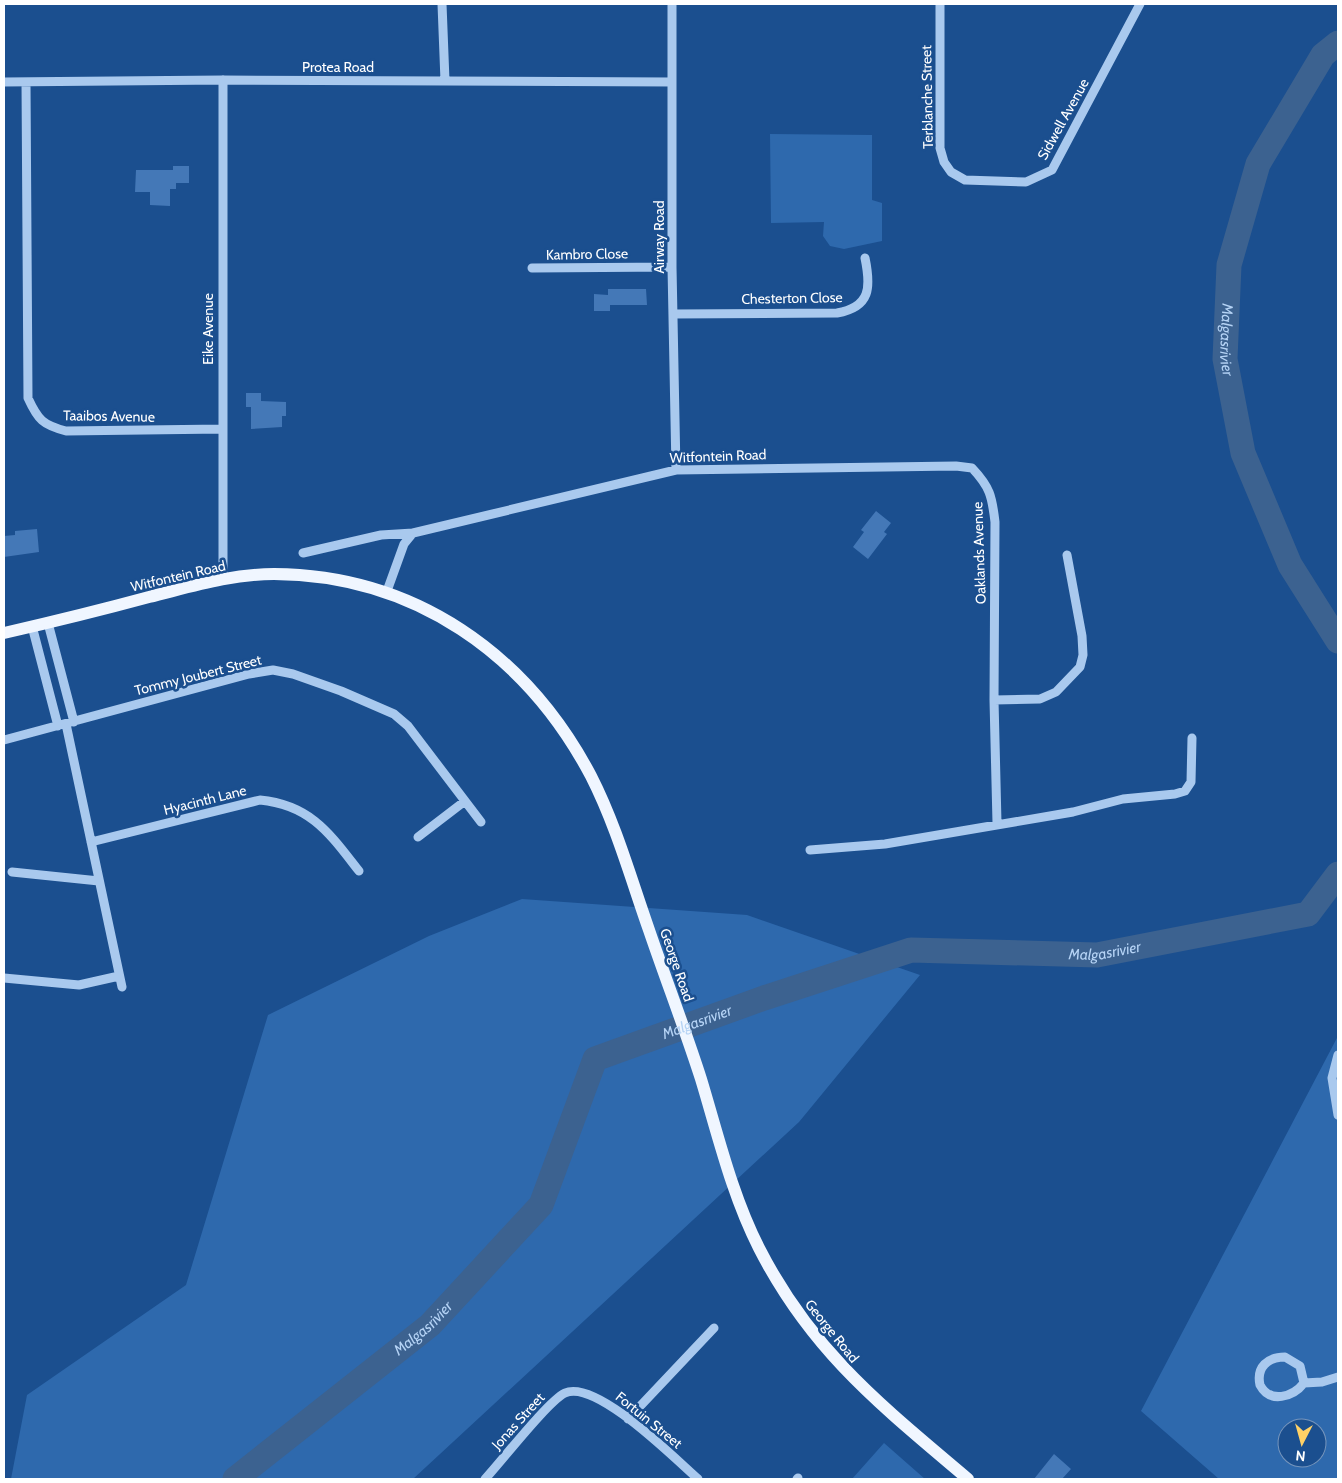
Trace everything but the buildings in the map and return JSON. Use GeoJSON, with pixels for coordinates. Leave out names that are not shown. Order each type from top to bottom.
{"type":"FeatureCollection","features":[{"type":"Feature","properties":{"kind":"main road","name":"Witfontein Road"},"geometry":{"type":"LineString","coordinates":[[4,633],[223,578],[273,574],[330,579],[387,591]]}},
{"type":"Feature","properties":{"kind":"main road","name":"George Road"},"geometry":{"type":"LineString","coordinates":[[387,591],[446,619],[485,646],[523,681],[556,722],[591,776],[615,834],[699,1073],[748,1225],[771,1271],[809,1330],[851,1378],[968,1479]]}},
{"type":"Feature","properties":{"kind":"street"},"geometry":{"type":"LineString","coordinates":[[442,4],[445,81]]}},
{"type":"Feature","properties":{"kind":"street","name":"Airway Road"},"geometry":{"type":"LineString","coordinates":[[672,4],[672,267],[676,470]]}},
{"type":"Feature","properties":{"kind":"street","name":"Terblanche Street"},"geometry":{"type":"LineString","coordinates":[[940,4],[940,148],[944,162],[951,172],[965,180]]}},
{"type":"Feature","properties":{"kind":"street","name":"Sidwell Avenue"},"geometry":{"type":"LineString","coordinates":[[965,180],[1026,182],[1052,170],[1140,4]]}},
{"type":"Feature","properties":{"kind":"street","name":"Protea Road"},"geometry":{"type":"LineString","coordinates":[[4,82],[223,80],[672,82]]}},
{"type":"Feature","properties":{"kind":"street","name":"Eike Avenue"},"geometry":{"type":"LineString","coordinates":[[223,80],[223,578]]}},
{"type":"Feature","properties":{"kind":"street","name":"Taaibos Avenue"},"geometry":{"type":"LineString","coordinates":[[26,82],[28,398],[36,416],[48,426],[66,431],[222,429]]}},
{"type":"Feature","properties":{"kind":"street","name":"Chesterton Close"},"geometry":{"type":"LineString","coordinates":[[674,314],[837,313],[850,311],[860,304],[867,292],[869,282],[865,258]]}},
{"type":"Feature","properties":{"kind":"street","name":"Kambro Close"},"geometry":{"type":"LineString","coordinates":[[532,268],[672,267]]}},
{"type":"Feature","properties":{"kind":"street","name":"Witfontein Road"},"geometry":{"type":"LineString","coordinates":[[303,554],[381,535],[413,532],[676,470],[956,466],[972,468]]}},
{"type":"Feature","properties":{"kind":"street","name":"Oaklands Avenue"},"geometry":{"type":"LineString","coordinates":[[972,468],[988,486],[992,496],[995,522],[994,700],[997,823]]}},
{"type":"Feature","properties":{"kind":"street"},"geometry":{"type":"LineString","coordinates":[[387,591],[404,544],[413,532]]}},
{"type":"Feature","properties":{"kind":"street"},"geometry":{"type":"LineString","coordinates":[[994,700],[1040,699],[1056,692],[1080,667],[1083,655],[1082,636],[1067,555]]}},
{"type":"Feature","properties":{"kind":"street"},"geometry":{"type":"LineString","coordinates":[[48,623],[66,724],[122,987]]}},
{"type":"Feature","properties":{"kind":"street"},"geometry":{"type":"LineString","coordinates":[[32,626],[66,724]]}},
{"type":"Feature","properties":{"kind":"street","name":"Tommy Joubert Street"},"geometry":{"type":"LineString","coordinates":[[4,740],[249,674],[273,670],[293,674],[341,691],[394,714],[408,726],[480,822]]}},
{"type":"Feature","properties":{"kind":"street"},"geometry":{"type":"LineString","coordinates":[[810,850],[885,844],[997,823],[1073,812],[1123,799],[1175,794],[1185,790],[1191,782],[1192,738]]}},
{"type":"Feature","properties":{"kind":"street","name":"Hyacinth Lane"},"geometry":{"type":"LineString","coordinates":[[91,842],[232,806],[266,800],[291,807],[316,820],[359,871]]}},
{"type":"Feature","properties":{"kind":"street"},"geometry":{"type":"LineString","coordinates":[[418,837],[464,801]]}},
{"type":"Feature","properties":{"kind":"street"},"geometry":{"type":"LineString","coordinates":[[12,872],[99,881]]}},
{"type":"Feature","properties":{"kind":"street"},"geometry":{"type":"LineString","coordinates":[[4,978],[79,985],[119,976]]}},
{"type":"Feature","properties":{"kind":"street"},"geometry":{"type":"LineString","coordinates":[[1338,1055],[1332,1078],[1338,1115]]}},
{"type":"Feature","properties":{"kind":"street"},"geometry":{"type":"LineString","coordinates":[[628,1419],[714,1328]]}},
{"type":"Feature","properties":{"kind":"street"},"geometry":{"type":"LineString","coordinates":[[1304,1383],[1303,1371],[1292,1359],[1272,1359],[1263,1365],[1260,1370],[1260,1385],[1264,1392],[1270,1395],[1281,1396],[1293,1394],[1304,1383],[1322,1382],[1338,1377]]}},
{"type":"Feature","properties":{"kind":"street","name":"Fortuin Street"},"geometry":{"type":"LineString","coordinates":[[578,1390],[597,1396],[628,1419],[698,1479]]}},
{"type":"Feature","properties":{"kind":"street","name":"Jonas Street"},"geometry":{"type":"LineString","coordinates":[[485,1479],[552,1404],[566,1393],[578,1390]]}},
{"type":"Feature","properties":{"kind":"shaded area"},"geometry":{"type":"Polygon","coordinates":[[[770,134],[872,135],[872,200],[882,203],[882,241],[844,249],[830,246],[823,236],[824,222],[771,223],[770,134]]]}},
{"type":"Feature","properties":{"kind":"shaded area"},"geometry":{"type":"Polygon","coordinates":[[[522,899],[747,915],[920,975],[799,1122],[413,1479],[11,1479],[27,1395],[186,1285],[268,1015],[429,936],[522,899]]]}},
{"type":"Feature","properties":{"kind":"shaded area"},"geometry":{"type":"Polygon","coordinates":[[[1338,1036],[1338,1479],[1219,1479],[1141,1411],[1338,1036]]]}},
{"type":"Feature","properties":{"kind":"shaded area"},"geometry":{"type":"Polygon","coordinates":[[[884,1443],[925,1479],[852,1479],[884,1443]]]}},
{"type":"Feature","properties":{"kind":"waterway","name":"Malgasrivier"},"geometry":{"type":"LineString","coordinates":[[1338,43],[1323,55],[1258,164],[1229,265],[1225,359],[1243,453],[1290,565],[1338,641]]}},
{"type":"Feature","properties":{"kind":"waterway","name":"Malgasrivier"},"geometry":{"type":"LineString","coordinates":[[235,1479],[430,1325],[541,1205],[595,1059],[764,998],[911,950],[1097,955],[1308,914],[1338,874]]}}]}
